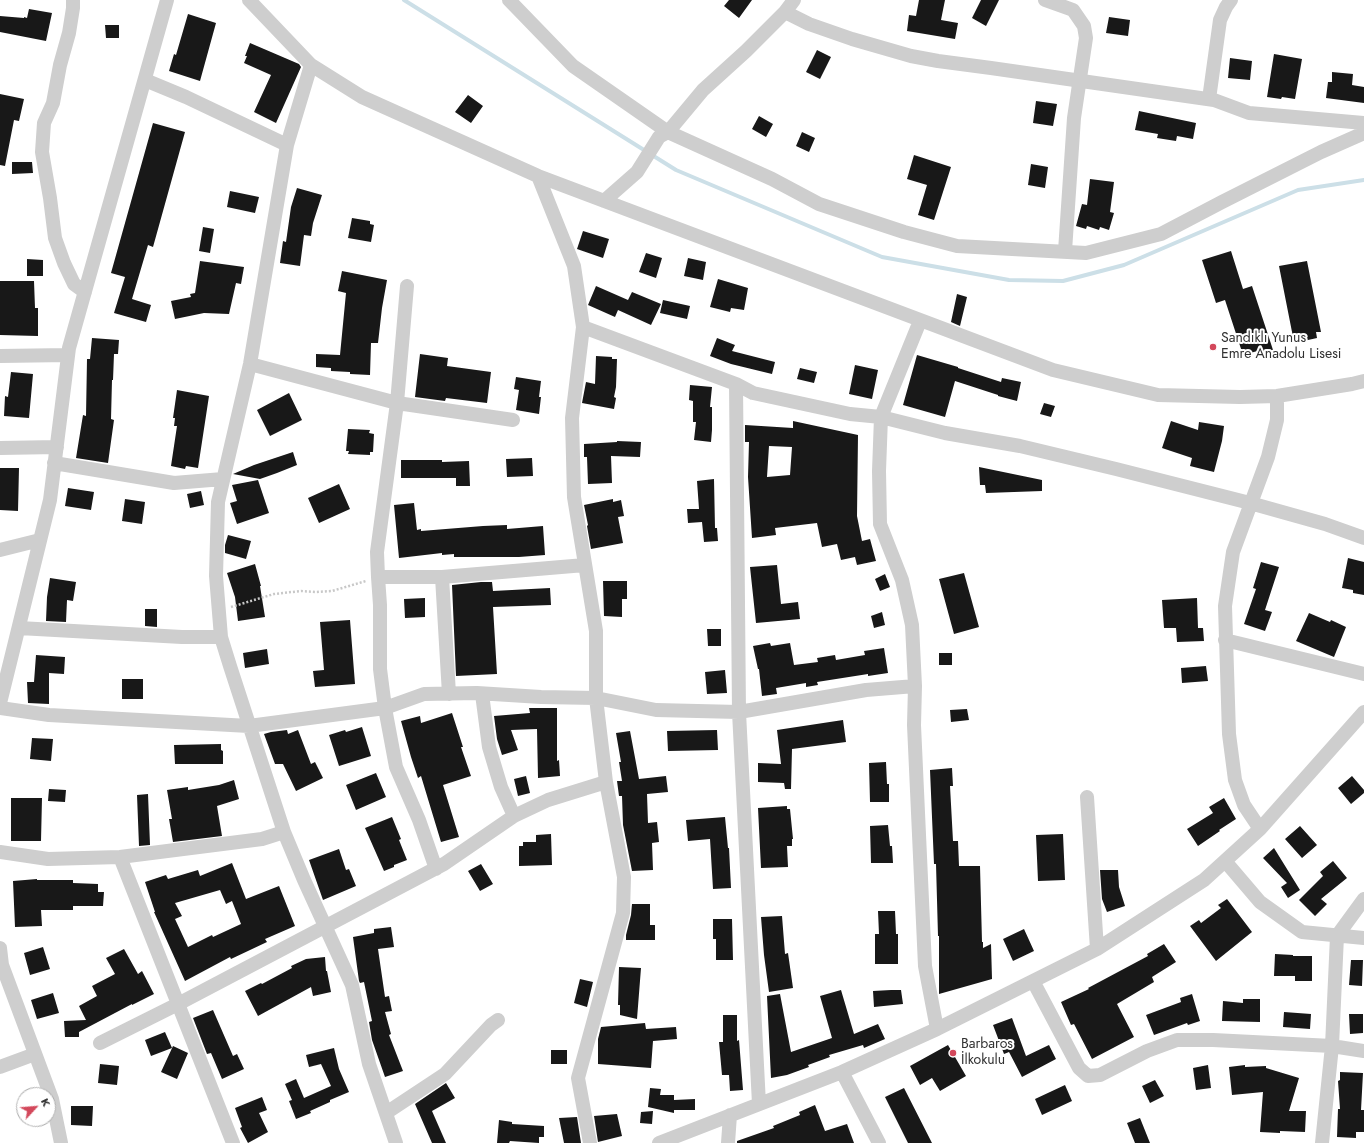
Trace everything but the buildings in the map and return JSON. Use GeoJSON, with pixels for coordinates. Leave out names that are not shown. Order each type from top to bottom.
{"type":"FeatureCollection","features":[{"type":"Feature","properties":{"kind":"street"},"geometry":{"type":"LineString","coordinates":[[73,0],[69,34],[60,65],[53,102],[44,123],[42,152],[55,238],[64,264],[74,284],[85,292]]}},
{"type":"Feature","properties":{"kind":"street"},"geometry":{"type":"LineString","coordinates":[[0,703],[50,500],[68,355],[167,0]]}},
{"type":"Feature","properties":{"kind":"street"},"geometry":{"type":"LineString","coordinates":[[249,0],[311,65],[362,97],[538,176],[1053,370],[1158,395],[1240,397],[1277,396],[1364,381]]}},
{"type":"Feature","properties":{"kind":"street"},"geometry":{"type":"LineString","coordinates":[[509,0],[572,66],[663,135],[772,179],[819,204],[904,232],[957,246],[1086,253],[1162,234],[1222,202],[1364,133]]}},
{"type":"Feature","properties":{"kind":"street"},"geometry":{"type":"LineString","coordinates":[[604,201],[637,172],[663,135],[703,90],[746,51],[785,12],[794,0]]}},
{"type":"Feature","properties":{"kind":"street"},"geometry":{"type":"LineString","coordinates":[[1046,0],[1074,10],[1084,26],[1086,38],[1074,118],[1065,252]]}},
{"type":"Feature","properties":{"kind":"street"},"geometry":{"type":"LineString","coordinates":[[1209,99],[1220,20],[1231,0]]}},
{"type":"Feature","properties":{"kind":"street"},"geometry":{"type":"LineString","coordinates":[[785,12],[809,24],[852,39],[938,62],[991,68],[1209,99],[1249,113],[1364,123]]}},
{"type":"Feature","properties":{"kind":"street"},"geometry":{"type":"LineString","coordinates":[[311,65],[287,145],[250,364],[218,502],[216,576],[221,637],[249,726],[284,832],[304,880],[352,985],[368,1064],[396,1143]]}},
{"type":"Feature","properties":{"kind":"street"},"geometry":{"type":"LineString","coordinates":[[145,80],[186,97],[287,145]]}},
{"type":"Feature","properties":{"kind":"street"},"geometry":{"type":"LineString","coordinates":[[538,176],[574,266],[583,327],[572,418],[574,496],[596,631],[596,698],[606,782],[624,877],[623,913],[578,1078],[590,1143]]}},
{"type":"Feature","properties":{"kind":"street"},"geometry":{"type":"LineString","coordinates":[[407,286],[397,403],[377,552],[380,605],[380,669],[385,708],[396,767],[419,820],[436,868]]}},
{"type":"Feature","properties":{"kind":"street"},"geometry":{"type":"LineString","coordinates":[[920,320],[881,417],[879,471],[880,524],[902,580],[912,625],[915,686],[914,725],[925,966],[937,1029]]}},
{"type":"Feature","properties":{"kind":"street"},"geometry":{"type":"LineString","coordinates":[[583,327],[736,384],[753,393],[850,414],[881,417],[945,433],[1020,446],[1094,463],[1250,503],[1325,524],[1364,538]]}},
{"type":"Feature","properties":{"kind":"street"},"geometry":{"type":"LineString","coordinates":[[0,356],[68,355]]}},
{"type":"Feature","properties":{"kind":"street"},"geometry":{"type":"LineString","coordinates":[[250,364],[397,403],[513,420]]}},
{"type":"Feature","properties":{"kind":"street"},"geometry":{"type":"LineString","coordinates":[[736,384],[739,712],[759,1104]]}},
{"type":"Feature","properties":{"kind":"street"},"geometry":{"type":"LineString","coordinates":[[1260,829],[1244,805],[1235,780],[1230,734],[1225,606],[1233,552],[1268,457],[1277,420],[1277,396]]}},
{"type":"Feature","properties":{"kind":"street"},"geometry":{"type":"LineString","coordinates":[[0,448],[56,447]]}},
{"type":"Feature","properties":{"kind":"street"},"geometry":{"type":"LineString","coordinates":[[54,463],[174,483],[224,479]]}},
{"type":"Feature","properties":{"kind":"street"},"geometry":{"type":"LineString","coordinates":[[0,550],[40,540]]}},
{"type":"Feature","properties":{"kind":"street"},"geometry":{"type":"LineString","coordinates":[[378,578],[442,577],[585,565]]}},
{"type":"Feature","properties":{"kind":"street"},"geometry":{"type":"LineString","coordinates":[[442,577],[449,694]]}},
{"type":"Feature","properties":{"kind":"street"},"geometry":{"type":"LineString","coordinates":[[19,628],[182,637],[221,637]]}},
{"type":"Feature","properties":{"kind":"street"},"geometry":{"type":"LineString","coordinates":[[1226,640],[1364,674]]}},
{"type":"Feature","properties":{"kind":"street"},"geometry":{"type":"LineString","coordinates":[[0,708],[48,714],[249,726],[385,708],[424,694],[482,694],[541,698],[596,698],[656,710],[739,712],[866,690],[915,686]]}},
{"type":"Feature","properties":{"kind":"street"},"geometry":{"type":"LineString","coordinates":[[482,694],[489,747],[501,786],[514,816]]}},
{"type":"Feature","properties":{"kind":"street"},"geometry":{"type":"LineString","coordinates":[[659,1143],[842,1072],[937,1029],[1097,949],[1204,880],[1260,829],[1357,726],[1364,712]]}},
{"type":"Feature","properties":{"kind":"street"},"geometry":{"type":"LineString","coordinates":[[100,1042],[178,1004],[436,868],[514,816],[548,800],[606,782]]}},
{"type":"Feature","properties":{"kind":"street"},"geometry":{"type":"LineString","coordinates":[[1087,797],[1097,949]]}},
{"type":"Feature","properties":{"kind":"street"},"geometry":{"type":"LineString","coordinates":[[0,852],[48,859],[120,858],[262,839],[284,832]]}},
{"type":"Feature","properties":{"kind":"street"},"geometry":{"type":"LineString","coordinates":[[120,858],[233,1143]]}},
{"type":"Feature","properties":{"kind":"street"},"geometry":{"type":"LineString","coordinates":[[1225,861],[1260,902],[1302,932],[1364,938]]}},
{"type":"Feature","properties":{"kind":"street"},"geometry":{"type":"LineString","coordinates":[[1322,1143],[1332,1046],[1337,936],[1364,899]]}},
{"type":"Feature","properties":{"kind":"street"},"geometry":{"type":"LineString","coordinates":[[0,948],[1,966],[52,1099],[61,1143]]}},
{"type":"Feature","properties":{"kind":"street"},"geometry":{"type":"LineString","coordinates":[[1033,981],[1079,1068],[1088,1076],[1100,1075],[1147,1051],[1177,1040],[1213,1040],[1332,1046],[1364,1051]]}},
{"type":"Feature","properties":{"kind":"street"},"geometry":{"type":"LineString","coordinates":[[386,1114],[445,1074],[491,1025],[498,1020]]}},
{"type":"Feature","properties":{"kind":"street"},"geometry":{"type":"LineString","coordinates":[[0,1067],[35,1054]]}},
{"type":"Feature","properties":{"kind":"street"},"geometry":{"type":"LineString","coordinates":[[842,1072],[879,1143]]}},
{"type":"Feature","properties":{"kind":"street"},"geometry":{"type":"LineString","coordinates":[[728,1143],[730,1115]]}},
{"type":"Feature","properties":{"kind":"path"},"geometry":{"type":"LineString","coordinates":[[219,611],[274,594],[301,590],[316,592],[332,591],[378,578]]}},
{"type":"Feature","properties":{"kind":"waterway"},"geometry":{"type":"LineString","coordinates":[[404,0],[676,170],[882,257],[1009,280],[1063,281],[1124,265],[1298,190],[1364,180]]}},
{"type":"Feature","properties":{"kind":"place","name":"Sandıklı Yunus Emre Anadolu Lisesi"},"geometry":{"type":"Point","coordinates":[1213,347]}},
{"type":"Feature","properties":{"kind":"place","name":"Barbaros İlkokulu"},"geometry":{"type":"Point","coordinates":[953,1053]}}]}
